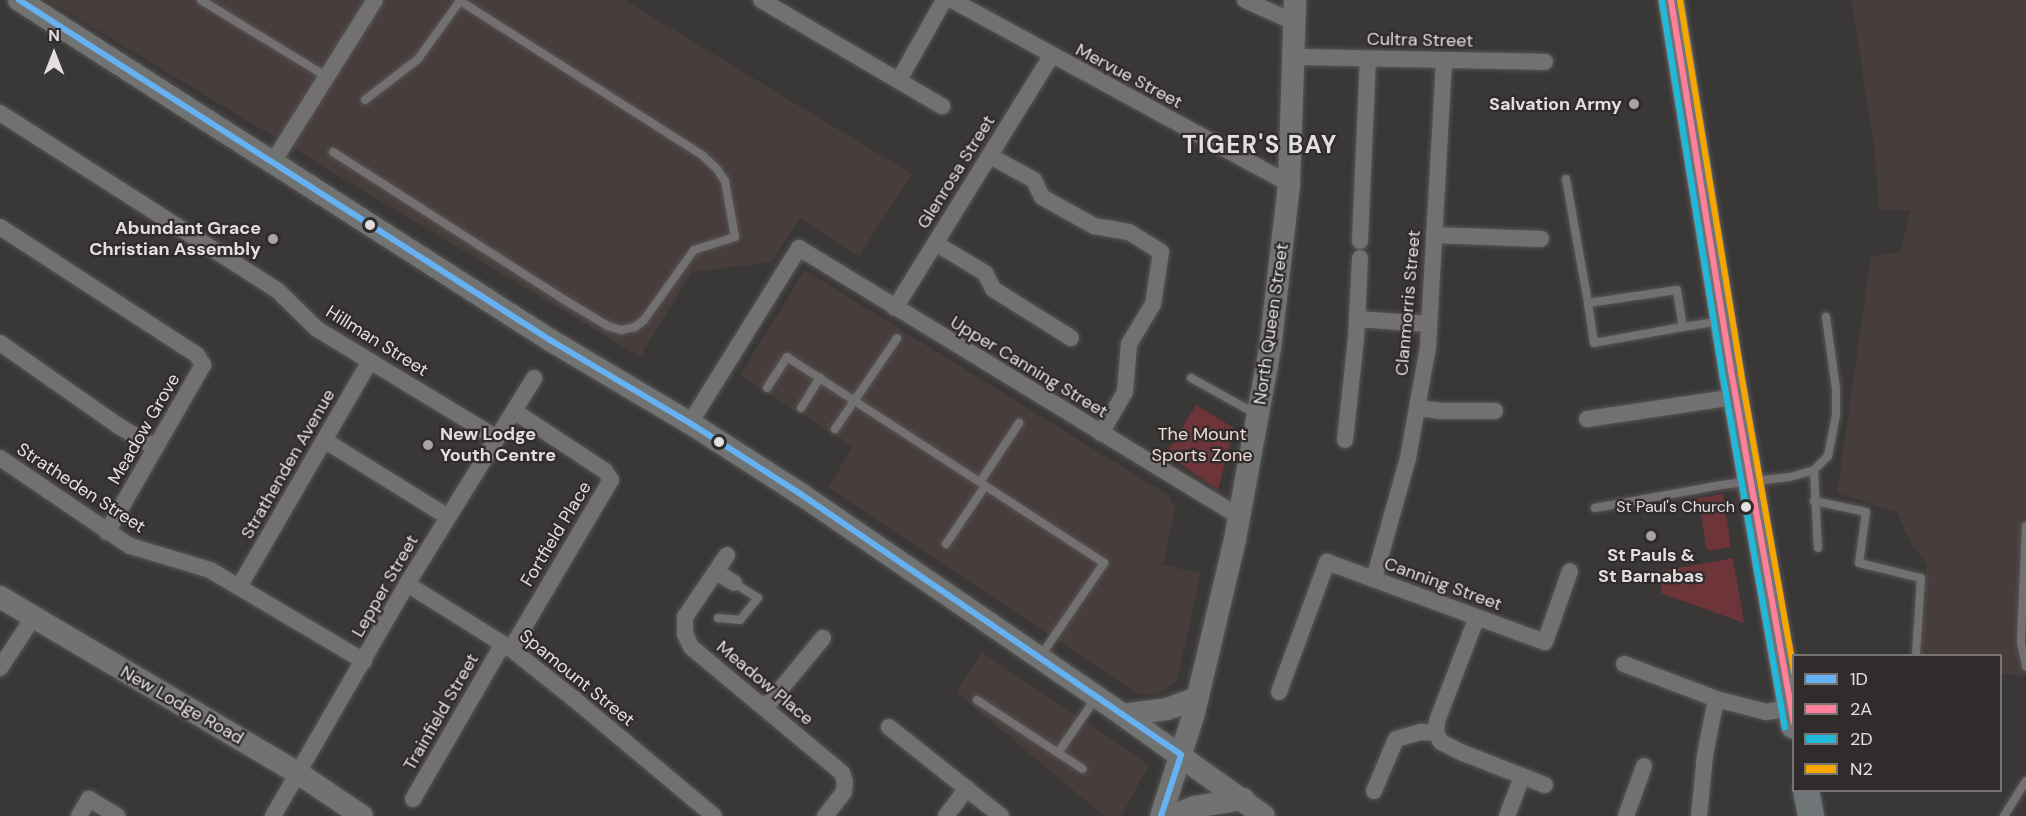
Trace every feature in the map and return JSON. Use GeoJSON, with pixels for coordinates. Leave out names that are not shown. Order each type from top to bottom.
{"type":"FeatureCollection","features":[{"type":"Feature","properties":{"kind":"main road"},"geometry":{"type":"LineString","coordinates":[[1671,0],[1750,481],[1792,717]]}},
{"type":"Feature","properties":{"kind":"main road"},"geometry":{"type":"LineString","coordinates":[[1806,792],[1811,816]]}},
{"type":"Feature","properties":{"kind":"street"},"geometry":{"type":"LineString","coordinates":[[19,0],[550,340],[690,423],[1039,657],[1264,816]]}},
{"type":"Feature","properties":{"kind":"street"},"geometry":{"type":"LineString","coordinates":[[273,162],[375,0]]}},
{"type":"Feature","properties":{"kind":"street"},"geometry":{"type":"LineString","coordinates":[[761,0],[942,106]]}},
{"type":"Feature","properties":{"kind":"street"},"geometry":{"type":"LineString","coordinates":[[899,81],[944,0]]}},
{"type":"Feature","properties":{"kind":"street","name":"Mervue Street"},"geometry":{"type":"LineString","coordinates":[[952,0],[1289,184]]}},
{"type":"Feature","properties":{"kind":"street"},"geometry":{"type":"LineString","coordinates":[[1245,0],[1294,11]]}},
{"type":"Feature","properties":{"kind":"street","name":"North Queen Street"},"geometry":{"type":"LineString","coordinates":[[1161,816],[1197,698],[1240,517],[1259,416],[1270,349],[1289,184],[1294,11]]}},
{"type":"Feature","properties":{"kind":"street","name":"Glenrosa Street"},"geometry":{"type":"LineString","coordinates":[[895,308],[1051,56]]}},
{"type":"Feature","properties":{"kind":"street","name":"Cultra Street"},"geometry":{"type":"LineString","coordinates":[[1294,57],[1545,62]]}},
{"type":"Feature","properties":{"kind":"street"},"geometry":{"type":"LineString","coordinates":[[1360,241],[1368,58]]}},
{"type":"Feature","properties":{"kind":"street","name":"Clanmorris Street"},"geometry":{"type":"LineString","coordinates":[[1374,579],[1408,458],[1429,324],[1444,60]]}},
{"type":"Feature","properties":{"kind":"street","name":"Hillman Street"},"geometry":{"type":"LineString","coordinates":[[0,113],[278,291],[317,329],[498,438]]}},
{"type":"Feature","properties":{"kind":"street"},"geometry":{"type":"LineString","coordinates":[[990,156],[1034,180],[1042,197],[1063,209],[1094,226],[1129,232],[1161,252],[1153,304],[1129,344],[1125,392],[1101,433]]}},
{"type":"Feature","properties":{"kind":"street","name":"Meadow Grove"},"geometry":{"type":"LineString","coordinates":[[0,227],[197,355],[203,365],[107,532]]}},
{"type":"Feature","properties":{"kind":"street"},"geometry":{"type":"LineString","coordinates":[[1434,235],[1541,239]]}},
{"type":"Feature","properties":{"kind":"street"},"geometry":{"type":"LineString","coordinates":[[935,243],[985,273],[993,289],[1071,338]]}},
{"type":"Feature","properties":{"kind":"street","name":"Upper Canning Street"},"geometry":{"type":"LineString","coordinates":[[690,423],[799,248],[1240,517]]}},
{"type":"Feature","properties":{"kind":"street"},"geometry":{"type":"LineString","coordinates":[[1345,440],[1357,319],[1360,258]]}},
{"type":"Feature","properties":{"kind":"street"},"geometry":{"type":"LineString","coordinates":[[1357,319],[1429,324]]}},
{"type":"Feature","properties":{"kind":"street"},"geometry":{"type":"LineString","coordinates":[[0,343],[117,425],[156,448]]}},
{"type":"Feature","properties":{"kind":"street","name":"Strathenden Avenue"},"geometry":{"type":"LineString","coordinates":[[238,587],[370,361]]}},
{"type":"Feature","properties":{"kind":"street","name":"Lepper Street"},"geometry":{"type":"LineString","coordinates":[[273,816],[407,584],[534,378]]}},
{"type":"Feature","properties":{"kind":"street"},"geometry":{"type":"LineString","coordinates":[[1587,419],[1736,397]]}},
{"type":"Feature","properties":{"kind":"street"},"geometry":{"type":"LineString","coordinates":[[1417,408],[1442,411],[1495,411]]}},
{"type":"Feature","properties":{"kind":"street","name":"Fortfield Place"},"geometry":{"type":"LineString","coordinates":[[507,646],[610,480],[606,471],[514,411]]}},
{"type":"Feature","properties":{"kind":"street"},"geometry":{"type":"LineString","coordinates":[[324,440],[448,517]]}},
{"type":"Feature","properties":{"kind":"street","name":"Stratheden Street"},"geometry":{"type":"LineString","coordinates":[[0,458],[130,546],[210,570],[364,661]]}},
{"type":"Feature","properties":{"kind":"street","name":"Meadow Place"},"geometry":{"type":"LineString","coordinates":[[727,555],[685,617],[685,634],[691,647],[842,773],[845,782],[844,792],[825,816]]}},
{"type":"Feature","properties":{"kind":"street","name":"Canning Street"},"geometry":{"type":"LineString","coordinates":[[1279,692],[1327,562],[1545,642],[1570,571]]}},
{"type":"Feature","properties":{"kind":"street"},"geometry":{"type":"LineString","coordinates":[[716,572],[734,583]]}},
{"type":"Feature","properties":{"kind":"street","name":"Spamount Street"},"geometry":{"type":"LineString","coordinates":[[407,584],[507,646],[714,816]]}},
{"type":"Feature","properties":{"kind":"street","name":"New Lodge Road"},"geometry":{"type":"LineString","coordinates":[[0,597],[298,773],[362,816]]}},
{"type":"Feature","properties":{"kind":"street"},"geometry":{"type":"LineString","coordinates":[[1477,617],[1437,721],[1436,733],[1441,742],[1463,753],[1545,786]]}},
{"type":"Feature","properties":{"kind":"street"},"geometry":{"type":"LineString","coordinates":[[0,668],[33,618]]}},
{"type":"Feature","properties":{"kind":"street"},"geometry":{"type":"LineString","coordinates":[[765,708],[822,638]]}},
{"type":"Feature","properties":{"kind":"street","name":"Trainfield Street"},"geometry":{"type":"LineString","coordinates":[[413,799],[507,646]]}},
{"type":"Feature","properties":{"kind":"street"},"geometry":{"type":"LineString","coordinates":[[1624,664],[1716,699],[1792,717]]}},
{"type":"Feature","properties":{"kind":"street"},"geometry":{"type":"LineString","coordinates":[[1123,715],[1167,709],[1197,698]]}},
{"type":"Feature","properties":{"kind":"street"},"geometry":{"type":"LineString","coordinates":[[1699,816],[1705,755],[1716,699]]}},
{"type":"Feature","properties":{"kind":"street"},"geometry":{"type":"LineString","coordinates":[[889,727],[1001,816]]}},
{"type":"Feature","properties":{"kind":"street"},"geometry":{"type":"LineString","coordinates":[[1374,791],[1396,739],[1421,732],[1436,733]]}},
{"type":"Feature","properties":{"kind":"street"},"geometry":{"type":"LineString","coordinates":[[1633,814],[1644,766]]}},
{"type":"Feature","properties":{"kind":"street"},"geometry":{"type":"LineString","coordinates":[[1507,816],[1522,777]]}},
{"type":"Feature","properties":{"kind":"street"},"geometry":{"type":"LineString","coordinates":[[946,816],[967,788]]}},
{"type":"Feature","properties":{"kind":"street"},"geometry":{"type":"LineString","coordinates":[[79,816],[89,799],[117,816]]}},
{"type":"Feature","properties":{"kind":"street"},"geometry":{"type":"LineString","coordinates":[[1171,816],[1195,807],[1243,799]]}},
{"type":"Feature","properties":{"kind":"lane"},"geometry":{"type":"LineString","coordinates":[[201,0],[327,77]]}},
{"type":"Feature","properties":{"kind":"lane"},"geometry":{"type":"LineString","coordinates":[[333,152],[578,308],[608,326],[621,330],[635,327],[644,320],[694,250],[735,237],[725,181],[717,169],[702,155],[460,0],[418,59],[365,100]]}},
{"type":"Feature","properties":{"kind":"lane"},"geometry":{"type":"LineString","coordinates":[[1566,179],[1594,343],[1723,320]]}},
{"type":"Feature","properties":{"kind":"lane"},"geometry":{"type":"LineString","coordinates":[[1588,303],[1677,290],[1683,327]]}},
{"type":"Feature","properties":{"kind":"lane"},"geometry":{"type":"LineString","coordinates":[[1595,508],[1750,481],[1790,477],[1815,470],[1828,456],[1836,415],[1836,389],[1826,317]]}},
{"type":"Feature","properties":{"kind":"lane"},"geometry":{"type":"LineString","coordinates":[[835,429],[897,338]]}},
{"type":"Feature","properties":{"kind":"lane"},"geometry":{"type":"LineString","coordinates":[[768,388],[787,357],[1104,563],[1039,657]]}},
{"type":"Feature","properties":{"kind":"lane"},"geometry":{"type":"LineString","coordinates":[[801,408],[820,378]]}},
{"type":"Feature","properties":{"kind":"lane"},"geometry":{"type":"LineString","coordinates":[[1191,378],[1259,416]]}},
{"type":"Feature","properties":{"kind":"lane"},"geometry":{"type":"LineString","coordinates":[[946,544],[1019,423]]}},
{"type":"Feature","properties":{"kind":"lane"},"geometry":{"type":"LineString","coordinates":[[1815,470],[1814,501],[1818,548]]}},
{"type":"Feature","properties":{"kind":"lane"},"geometry":{"type":"LineString","coordinates":[[1814,501],[1866,512],[1859,563],[1921,578],[1916,654]]}},
{"type":"Feature","properties":{"kind":"lane"},"geometry":{"type":"LineString","coordinates":[[2026,526],[2021,642],[2026,666]]}},
{"type":"Feature","properties":{"kind":"lane"},"geometry":{"type":"LineString","coordinates":[[718,618],[741,620],[758,598],[734,583]]}},
{"type":"Feature","properties":{"kind":"lane"},"geometry":{"type":"LineString","coordinates":[[1058,753],[1096,697]]}},
{"type":"Feature","properties":{"kind":"lane"},"geometry":{"type":"LineString","coordinates":[[977,700],[1083,769]]}},
{"type":"Feature","properties":{"kind":"lane"},"geometry":{"type":"LineString","coordinates":[[2004,816],[2026,781]]}},
{"type":"Feature","properties":{"kind":"shaded area"},"geometry":{"type":"Polygon","coordinates":[[[47,0],[624,0],[912,174],[859,256],[800,218],[772,262],[692,272],[640,357],[47,0]]]}},
{"type":"Feature","properties":{"kind":"shaded area"},"geometry":{"type":"Polygon","coordinates":[[[1851,0],[2026,0],[2026,676],[2002,674],[2002,654],[1921,654],[1927,565],[1911,543],[1897,512],[1837,493],[1871,257],[1901,252],[1910,211],[1879,209],[1874,144],[1851,0]]]}},
{"type":"Feature","properties":{"kind":"shaded area"},"geometry":{"type":"Polygon","coordinates":[[[805,270],[1169,496],[1175,508],[1163,565],[1201,573],[1177,681],[1158,694],[1138,694],[828,487],[853,447],[740,375],[805,270]]]}},
{"type":"Feature","properties":{"kind":"shaded area"},"geometry":{"type":"Polygon","coordinates":[[[982,652],[1149,765],[1121,816],[1104,816],[956,692],[982,652]]]}},
{"type":"Feature","properties":{"kind":"green space","name":"The Mount Sports Zone"},"geometry":{"type":"Polygon","coordinates":[[[1196,405],[1234,428],[1218,490],[1166,454],[1196,405]]]}},
{"type":"Feature","properties":{"kind":"green space"},"geometry":{"type":"Polygon","coordinates":[[[1723,494],[1731,547],[1710,551],[1706,547],[1700,506],[1689,506],[1687,500],[1723,494]]]}},
{"type":"Feature","properties":{"kind":"green space"},"geometry":{"type":"Polygon","coordinates":[[[1733,558],[1744,623],[1661,593],[1662,571],[1733,558]]]}},
{"type":"Feature","properties":{"kind":"transit line","name":"1D"},"geometry":{"type":"LineString","coordinates":[[19,0],[550,340],[690,423],[799,493],[1181,755]]}},
{"type":"Feature","properties":{"kind":"transit line","name":"2A"},"geometry":{"type":"LineString","coordinates":[[1671,0],[1732,376],[1792,712]]}},
{"type":"Feature","properties":{"kind":"transit line","name":"N2"},"geometry":{"type":"LineString","coordinates":[[1680,0],[1741,374],[1792,661]]}},
{"type":"Feature","properties":{"kind":"transit line","name":"2D"},"geometry":{"type":"LineString","coordinates":[[1662,1],[1723,377],[1785,728]]}},
{"type":"Feature","properties":{"kind":"transit line","name":"1D"},"geometry":{"type":"LineString","coordinates":[[1161,816],[1181,755]]}},
{"type":"Feature","properties":{"kind":"place","name":"Salvation Army"},"geometry":{"type":"Point","coordinates":[1634,104]}},
{"type":"Feature","properties":{"kind":"place","name":"Abundant Grace Christian Assembly"},"geometry":{"type":"Point","coordinates":[273,239]}},
{"type":"Feature","properties":{"kind":"place","name":"New Lodge Youth Centre"},"geometry":{"type":"Point","coordinates":[428,445]}},
{"type":"Feature","properties":{"kind":"place","name":"St Paul's Church"},"geometry":{"type":"Point","coordinates":[1746,507]}},
{"type":"Feature","properties":{"kind":"place","name":"St Pauls & St Barnabas"},"geometry":{"type":"Point","coordinates":[1651,536]}},
{"type":"Feature","properties":{"kind":"district","name":"TIGER'S BAY"},"geometry":{"type":"Point","coordinates":[1260,145]}}]}
